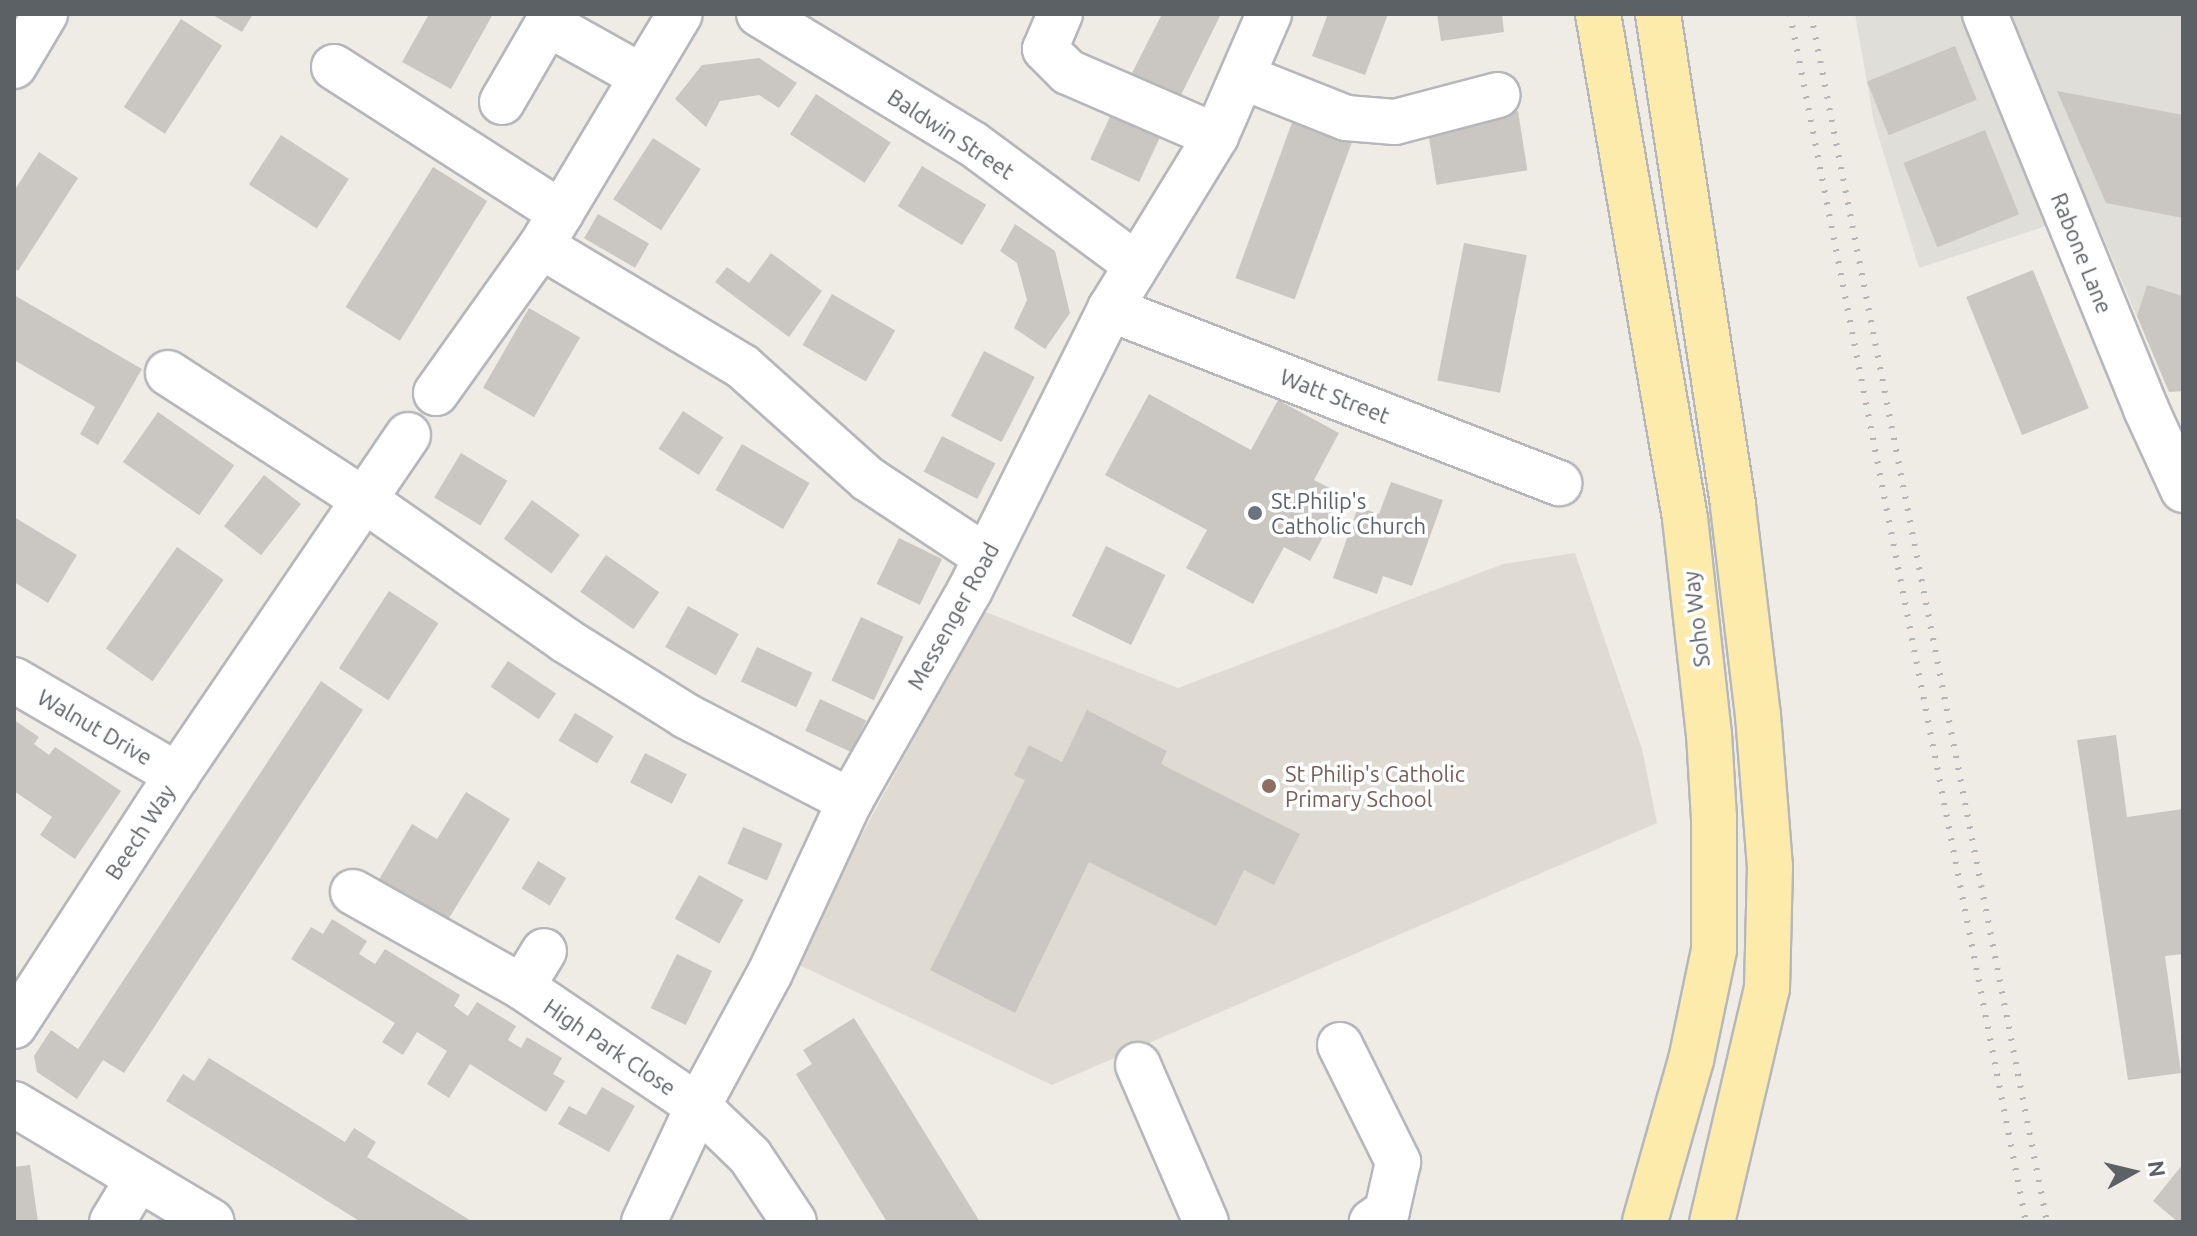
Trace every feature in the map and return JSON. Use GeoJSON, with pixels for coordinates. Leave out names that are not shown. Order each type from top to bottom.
{"type":"FeatureCollection","features":[{"type":"Feature","properties":{"kind":"main road","name":"Soho Way"},"geometry":{"type":"LineString","coordinates":[[1598,14],[1685,518],[1709,734],[1714,817],[1714,950],[1691,1060],[1645,1222]]}},
{"type":"Feature","properties":{"kind":"main road"},"geometry":{"type":"LineString","coordinates":[[1658,14],[1733,506],[1758,715],[1770,866],[1767,988],[1712,1222]]}},
{"type":"Feature","properties":{"kind":"street"},"geometry":{"type":"LineString","coordinates":[[14,66],[45,14]]}},
{"type":"Feature","properties":{"kind":"street"},"geometry":{"type":"LineString","coordinates":[[436,393],[557,220],[680,14]]}},
{"type":"Feature","properties":{"kind":"street","name":"Baldwin Street"},"geometry":{"type":"LineString","coordinates":[[759,14],[973,144],[1135,264]]}},
{"type":"Feature","properties":{"kind":"street"},"geometry":{"type":"LineString","coordinates":[[1060,14],[1045,49],[1068,72],[1216,136]]}},
{"type":"Feature","properties":{"kind":"street","name":"Messenger Road"},"geometry":{"type":"LineString","coordinates":[[644,1222],[698,1106],[770,973],[850,801],[986,557],[1110,309],[1216,136],[1269,14]]}},
{"type":"Feature","properties":{"kind":"street","name":"Rabone Lane"},"geometry":{"type":"LineString","coordinates":[[1985,14],[2146,409],[2183,490]]}},
{"type":"Feature","properties":{"kind":"street"},"geometry":{"type":"LineString","coordinates":[[502,102],[550,19],[641,76]]}},
{"type":"Feature","properties":{"kind":"street"},"geometry":{"type":"LineString","coordinates":[[334,67],[557,220],[743,367],[868,479],[986,557]]}},
{"type":"Feature","properties":{"kind":"street"},"geometry":{"type":"LineString","coordinates":[[1243,77],[1346,118],[1395,122],[1498,95]]}},
{"type":"Feature","properties":{"kind":"street","name":"Watt Street"},"geometry":{"type":"LineString","coordinates":[[1110,309],[1559,483]]}},
{"type":"Feature","properties":{"kind":"street"},"geometry":{"type":"LineString","coordinates":[[168,373],[366,501],[565,640],[672,708],[850,801]]}},
{"type":"Feature","properties":{"kind":"street","name":"Beech Way"},"geometry":{"type":"LineString","coordinates":[[14,1026],[177,775],[408,435]]}},
{"type":"Feature","properties":{"kind":"street","name":"Walnut Drive"},"geometry":{"type":"LineString","coordinates":[[14,680],[177,775]]}},
{"type":"Feature","properties":{"kind":"street","name":"High Park Close"},"geometry":{"type":"LineString","coordinates":[[353,892],[522,987],[698,1106],[750,1156],[794,1222]]}},
{"type":"Feature","properties":{"kind":"street","name":"High Park Close"},"geometry":{"type":"LineString","coordinates":[[522,987],[544,951]]}},
{"type":"Feature","properties":{"kind":"street"},"geometry":{"type":"LineString","coordinates":[[1340,1045],[1398,1162],[1387,1211],[1372,1222]]}},
{"type":"Feature","properties":{"kind":"street"},"geometry":{"type":"LineString","coordinates":[[1138,1065],[1206,1222]]}},
{"type":"Feature","properties":{"kind":"street"},"geometry":{"type":"LineString","coordinates":[[14,1104],[212,1222]]}},
{"type":"Feature","properties":{"kind":"street"},"geometry":{"type":"LineString","coordinates":[[112,1222],[138,1179]]}},
{"type":"Feature","properties":{"kind":"shaded area"},"geometry":{"type":"Polygon","coordinates":[[[1855,14],[2183,14],[2183,391],[2169,392],[2090,206],[2040,228],[1919,268],[1874,122],[1855,14]]]}},
{"type":"Feature","properties":{"kind":"shaded area","name":"St Philip's Catholic Primary School"},"geometry":{"type":"Polygon","coordinates":[[[1575,553],[1642,749],[1657,823],[1052,1085],[793,962],[983,611],[1178,688],[1503,564],[1575,553]]]}},
{"type":"Feature","properties":{"kind":"building"},"geometry":{"type":"Polygon","coordinates":[[[211,14],[253,14],[242,32],[211,14]]]}},
{"type":"Feature","properties":{"kind":"building"},"geometry":{"type":"Polygon","coordinates":[[[429,14],[493,14],[451,89],[402,62],[429,14]]]}},
{"type":"Feature","properties":{"kind":"building"},"geometry":{"type":"Polygon","coordinates":[[[1162,14],[1221,14],[1179,99],[1131,75],[1162,14]]]}},
{"type":"Feature","properties":{"kind":"building"},"geometry":{"type":"Polygon","coordinates":[[[1328,14],[1388,14],[1365,75],[1312,56],[1328,14]]]}},
{"type":"Feature","properties":{"kind":"building"},"geometry":{"type":"Polygon","coordinates":[[[1437,14],[1502,14],[1504,32],[1441,41],[1437,14]]]}},
{"type":"Feature","properties":{"kind":"building"},"geometry":{"type":"Polygon","coordinates":[[[181,19],[222,46],[165,134],[124,107],[181,19]]]}},
{"type":"Feature","properties":{"kind":"building"},"geometry":{"type":"Polygon","coordinates":[[[1955,46],[1977,100],[1889,135],[1867,82],[1955,46]]]}},
{"type":"Feature","properties":{"kind":"building"},"geometry":{"type":"Polygon","coordinates":[[[759,58],[797,83],[779,108],[759,95],[720,101],[706,127],[675,99],[702,65],[759,58]]]}},
{"type":"Feature","properties":{"kind":"building"},"geometry":{"type":"Polygon","coordinates":[[[2057,91],[2183,115],[2183,218],[2106,203],[2057,91]]]}},
{"type":"Feature","properties":{"kind":"building"},"geometry":{"type":"Polygon","coordinates":[[[816,94],[891,142],[864,183],[790,134],[816,94]]]}},
{"type":"Feature","properties":{"kind":"building"},"geometry":{"type":"Polygon","coordinates":[[[1116,104],[1165,127],[1139,182],[1090,159],[1116,104]]]}},
{"type":"Feature","properties":{"kind":"building"},"geometry":{"type":"Polygon","coordinates":[[[1298,106],[1357,128],[1295,300],[1235,278],[1298,106]]]}},
{"type":"Feature","properties":{"kind":"building"},"geometry":{"type":"Polygon","coordinates":[[[1518,111],[1527,170],[1437,185],[1427,125],[1518,111]]]}},
{"type":"Feature","properties":{"kind":"building"},"geometry":{"type":"Polygon","coordinates":[[[1985,130],[2019,214],[1937,247],[1903,163],[1985,130]]]}},
{"type":"Feature","properties":{"kind":"building"},"geometry":{"type":"Polygon","coordinates":[[[281,135],[349,179],[317,229],[249,184],[281,135]]]}},
{"type":"Feature","properties":{"kind":"building"},"geometry":{"type":"Polygon","coordinates":[[[653,138],[701,169],[661,230],[613,199],[653,138]]]}},
{"type":"Feature","properties":{"kind":"building"},"geometry":{"type":"Polygon","coordinates":[[[39,152],[78,178],[18,271],[14,268],[14,191],[39,152]]]}},
{"type":"Feature","properties":{"kind":"building"},"geometry":{"type":"Polygon","coordinates":[[[922,166],[986,205],[962,245],[898,206],[922,166]]]}},
{"type":"Feature","properties":{"kind":"building"},"geometry":{"type":"Polygon","coordinates":[[[433,167],[487,201],[400,341],[346,307],[433,167]]]}},
{"type":"Feature","properties":{"kind":"building"},"geometry":{"type":"Polygon","coordinates":[[[598,214],[649,244],[635,268],[584,238],[598,214]]]}},
{"type":"Feature","properties":{"kind":"building"},"geometry":{"type":"Polygon","coordinates":[[[1015,224],[1055,251],[1070,313],[1045,349],[1014,328],[1027,300],[1017,263],[1000,251],[1015,224]]]}},
{"type":"Feature","properties":{"kind":"building"},"geometry":{"type":"Polygon","coordinates":[[[1464,243],[1527,255],[1500,393],[1437,380],[1464,243]]]}},
{"type":"Feature","properties":{"kind":"building"},"geometry":{"type":"Polygon","coordinates":[[[771,253],[822,291],[789,337],[715,282],[727,267],[749,283],[771,253]]]}},
{"type":"Feature","properties":{"kind":"building"},"geometry":{"type":"Polygon","coordinates":[[[2033,270],[2089,408],[2022,435],[1966,297],[2033,270]]]}},
{"type":"Feature","properties":{"kind":"building"},"geometry":{"type":"Polygon","coordinates":[[[2147,285],[2183,296],[2183,391],[2169,392],[2137,316],[2147,285]]]}},
{"type":"Feature","properties":{"kind":"building"},"geometry":{"type":"Polygon","coordinates":[[[832,294],[895,330],[866,382],[802,345],[832,294]]]}},
{"type":"Feature","properties":{"kind":"building"},"geometry":{"type":"Polygon","coordinates":[[[14,295],[142,369],[98,445],[80,434],[95,407],[14,360],[14,295]]]}},
{"type":"Feature","properties":{"kind":"building"},"geometry":{"type":"Polygon","coordinates":[[[529,308],[580,338],[534,417],[483,388],[529,308]]]}},
{"type":"Feature","properties":{"kind":"building"},"geometry":{"type":"Polygon","coordinates":[[[984,351],[1035,377],[1002,442],[951,416],[984,351]]]}},
{"type":"Feature","properties":{"kind":"building","name":"St.Philip's Catholic Church"},"geometry":{"type":"Polygon","coordinates":[[[1149,394],[1251,450],[1278,400],[1339,433],[1314,480],[1345,496],[1310,561],[1284,547],[1253,604],[1186,568],[1207,530],[1105,475],[1149,394]]]}},
{"type":"Feature","properties":{"kind":"building"},"geometry":{"type":"Polygon","coordinates":[[[683,411],[723,437],[699,475],[658,449],[683,411]]]}},
{"type":"Feature","properties":{"kind":"building"},"geometry":{"type":"Polygon","coordinates":[[[158,412],[234,465],[199,515],[123,462],[158,412]]]}},
{"type":"Feature","properties":{"kind":"building"},"geometry":{"type":"Polygon","coordinates":[[[942,436],[995,463],[977,499],[924,472],[942,436]]]}},
{"type":"Feature","properties":{"kind":"building"},"geometry":{"type":"Polygon","coordinates":[[[742,444],[810,483],[783,529],[716,490],[742,444]]]}},
{"type":"Feature","properties":{"kind":"building"},"geometry":{"type":"Polygon","coordinates":[[[461,453],[507,481],[481,525],[434,498],[461,453]]]}},
{"type":"Feature","properties":{"kind":"building"},"geometry":{"type":"Polygon","coordinates":[[[264,475],[301,504],[261,555],[224,526],[264,475]]]}},
{"type":"Feature","properties":{"kind":"building"},"geometry":{"type":"Polygon","coordinates":[[[1391,482],[1443,500],[1412,586],[1383,576],[1377,594],[1333,578],[1358,507],[1379,514],[1391,482]]]}},
{"type":"Feature","properties":{"kind":"building"},"geometry":{"type":"Polygon","coordinates":[[[532,500],[580,535],[552,574],[504,539],[532,500]]]}},
{"type":"Feature","properties":{"kind":"building"},"geometry":{"type":"Polygon","coordinates":[[[14,517],[77,555],[48,603],[14,582],[14,517]]]}},
{"type":"Feature","properties":{"kind":"building"},"geometry":{"type":"Polygon","coordinates":[[[899,538],[942,559],[920,605],[877,584],[899,538]]]}},
{"type":"Feature","properties":{"kind":"building"},"geometry":{"type":"Polygon","coordinates":[[[1106,546],[1165,575],[1131,645],[1072,616],[1106,546]]]}},
{"type":"Feature","properties":{"kind":"building"},"geometry":{"type":"Polygon","coordinates":[[[177,547],[224,580],[153,681],[106,649],[177,547]]]}},
{"type":"Feature","properties":{"kind":"building"},"geometry":{"type":"Polygon","coordinates":[[[606,555],[659,592],[633,629],[580,592],[606,555]]]}},
{"type":"Feature","properties":{"kind":"building"},"geometry":{"type":"Polygon","coordinates":[[[389,591],[438,623],[388,700],[339,668],[389,591]]]}},
{"type":"Feature","properties":{"kind":"building"},"geometry":{"type":"Polygon","coordinates":[[[688,606],[739,634],[716,675],[665,647],[688,606]]]}},
{"type":"Feature","properties":{"kind":"building"},"geometry":{"type":"Polygon","coordinates":[[[861,617],[904,637],[874,700],[831,680],[861,617]]]}},
{"type":"Feature","properties":{"kind":"building"},"geometry":{"type":"Polygon","coordinates":[[[757,647],[812,673],[796,707],[741,681],[757,647]]]}},
{"type":"Feature","properties":{"kind":"building"},"geometry":{"type":"Polygon","coordinates":[[[508,661],[556,693],[539,719],[491,687],[508,661]]]}},
{"type":"Feature","properties":{"kind":"building"},"geometry":{"type":"Polygon","coordinates":[[[321,681],[363,710],[124,1073],[103,1060],[77,1099],[37,1072],[34,1056],[51,1030],[78,1049],[321,681]]]}},
{"type":"Feature","properties":{"kind":"building"},"geometry":{"type":"Polygon","coordinates":[[[820,699],[866,721],[851,752],[805,731],[820,699]]]}},
{"type":"Feature","properties":{"kind":"building"},"geometry":{"type":"Polygon","coordinates":[[[1087,710],[1167,751],[1161,764],[1300,834],[1274,885],[1244,870],[1216,926],[1089,862],[1015,1013],[930,970],[1025,780],[1014,775],[1029,745],[1062,762],[1087,710]]]}},
{"type":"Feature","properties":{"kind":"building"},"geometry":{"type":"Polygon","coordinates":[[[575,713],[614,736],[597,764],[559,740],[575,713]]]}},
{"type":"Feature","properties":{"kind":"building"},"geometry":{"type":"Polygon","coordinates":[[[14,720],[39,737],[34,744],[49,755],[55,747],[121,791],[75,859],[40,835],[52,817],[14,791],[14,720]]]}},
{"type":"Feature","properties":{"kind":"building"},"geometry":{"type":"Polygon","coordinates":[[[2116,735],[2127,817],[2183,809],[2183,954],[2165,956],[2181,1073],[2128,1080],[2077,740],[2116,735]]]}},
{"type":"Feature","properties":{"kind":"building"},"geometry":{"type":"Polygon","coordinates":[[[645,753],[687,774],[672,804],[630,782],[645,753]]]}},
{"type":"Feature","properties":{"kind":"building"},"geometry":{"type":"Polygon","coordinates":[[[466,792],[510,819],[446,923],[378,881],[412,824],[437,839],[466,792]]]}},
{"type":"Feature","properties":{"kind":"building"},"geometry":{"type":"Polygon","coordinates":[[[743,827],[783,844],[767,881],[727,864],[743,827]]]}},
{"type":"Feature","properties":{"kind":"building"},"geometry":{"type":"Polygon","coordinates":[[[538,861],[566,878],[550,905],[522,888],[538,861]]]}},
{"type":"Feature","properties":{"kind":"building"},"geometry":{"type":"Polygon","coordinates":[[[699,875],[744,900],[719,943],[675,919],[699,875]]]}},
{"type":"Feature","properties":{"kind":"building"},"geometry":{"type":"Polygon","coordinates":[[[332,919],[367,941],[359,954],[375,964],[385,949],[460,995],[454,1006],[468,1016],[477,1002],[516,1026],[508,1040],[521,1048],[527,1037],[562,1058],[553,1074],[565,1081],[546,1112],[470,1064],[449,1098],[427,1084],[447,1051],[417,1032],[403,1055],[382,1042],[395,1023],[291,959],[311,927],[323,934],[332,919]]]}},
{"type":"Feature","properties":{"kind":"building"},"geometry":{"type":"Polygon","coordinates":[[[677,954],[712,971],[686,1025],[651,1008],[677,954]]]}},
{"type":"Feature","properties":{"kind":"building"},"geometry":{"type":"Polygon","coordinates":[[[854,1018],[980,1222],[887,1222],[796,1074],[812,1064],[803,1050],[854,1018]]]}},
{"type":"Feature","properties":{"kind":"building"},"geometry":{"type":"Polygon","coordinates":[[[209,1058],[345,1142],[354,1128],[376,1142],[367,1157],[473,1222],[361,1222],[166,1101],[183,1074],[194,1081],[209,1058]]]}},
{"type":"Feature","properties":{"kind":"building"},"geometry":{"type":"Polygon","coordinates":[[[602,1087],[635,1106],[609,1152],[558,1124],[569,1106],[586,1115],[602,1087]]]}},
{"type":"Feature","properties":{"kind":"building"},"geometry":{"type":"Polygon","coordinates":[[[2183,1164],[2183,1222],[2178,1222],[2153,1201],[2183,1164]]]}},
{"type":"Feature","properties":{"kind":"building"},"geometry":{"type":"Polygon","coordinates":[[[30,1165],[38,1222],[14,1222],[14,1167],[30,1165]]]}},
{"type":"Feature","properties":{"kind":"railway"},"geometry":{"type":"LineString","coordinates":[[1790,14],[2026,1222]]}},
{"type":"Feature","properties":{"kind":"railway"},"geometry":{"type":"LineString","coordinates":[[1811,14],[2047,1222]]}},
{"type":"Feature","properties":{"kind":"place","name":"St.Philip's Catholic Church"},"geometry":{"type":"Point","coordinates":[1255,513]}},
{"type":"Feature","properties":{"kind":"place","name":"St Philip's Catholic Primary School"},"geometry":{"type":"Point","coordinates":[1269,786]}}]}
